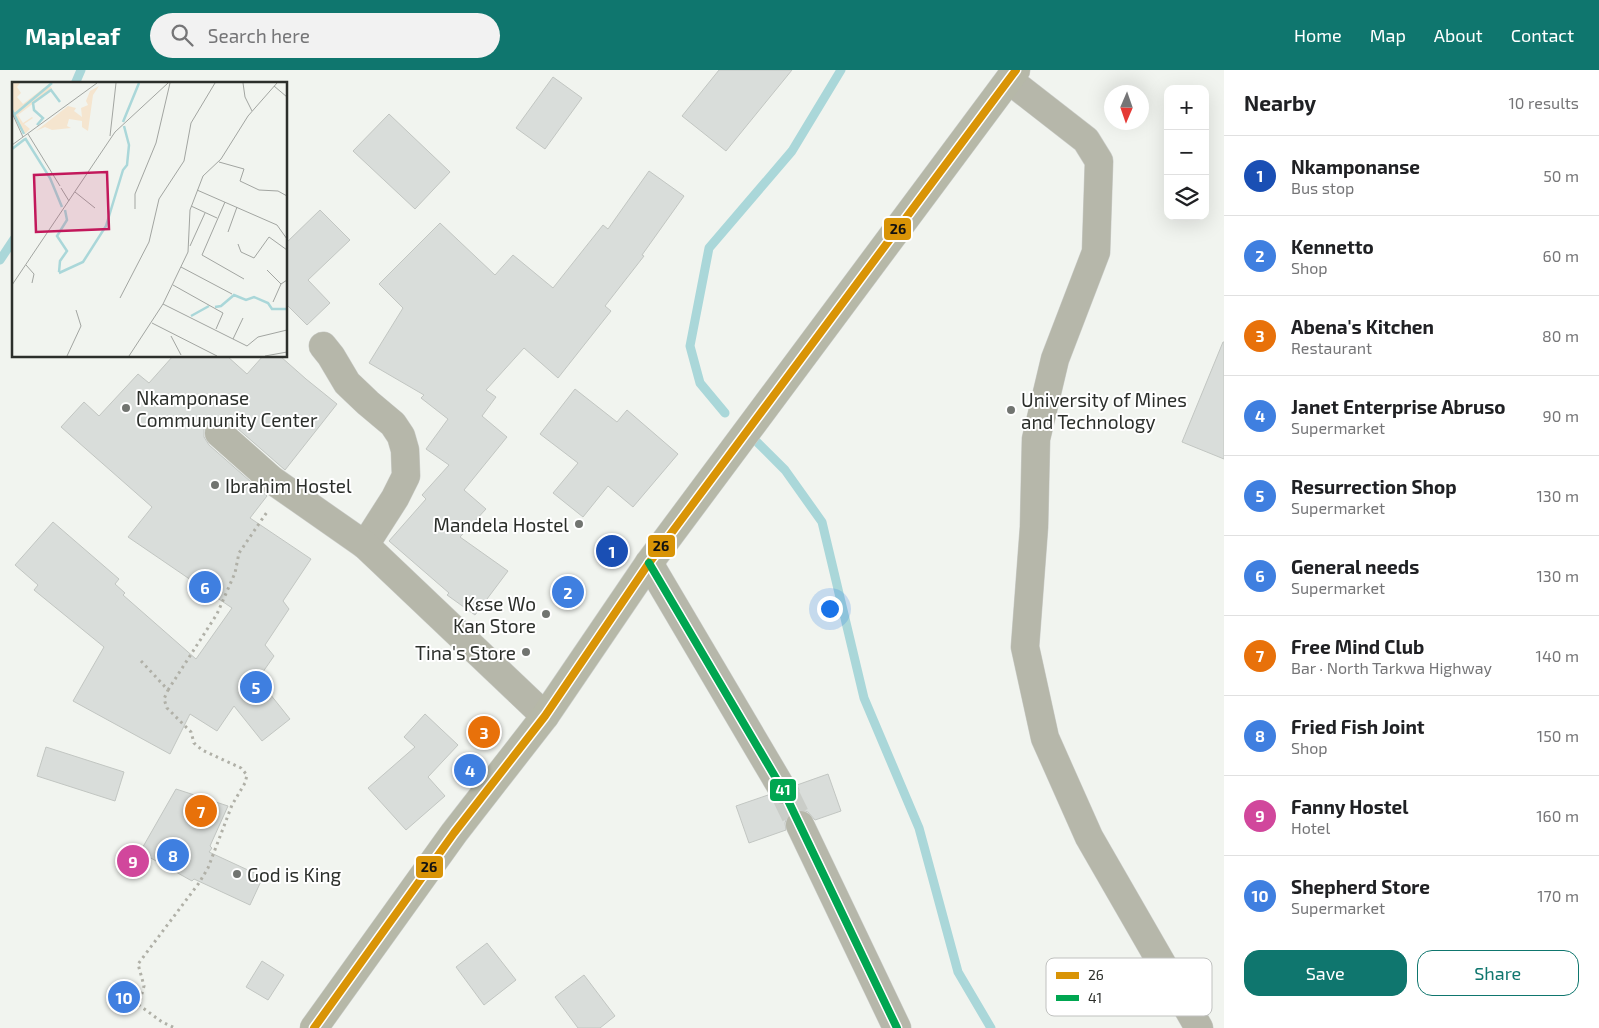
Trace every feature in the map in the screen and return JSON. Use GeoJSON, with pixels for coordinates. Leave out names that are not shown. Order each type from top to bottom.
{"type":"FeatureCollection","features":[{"type":"Feature","properties":{"kind":"main road"},"geometry":{"type":"LineString","coordinates":[[314,1028],[454,833],[545,716],[650,562],[1013,75]]}},
{"type":"Feature","properties":{"kind":"street"},"geometry":{"type":"LineString","coordinates":[[1013,75],[1086,140],[1099,161],[1096,252],[1055,359],[1036,439],[1034,527],[1025,647],[1045,738],[1089,837],[1159,958]]}},
{"type":"Feature","properties":{"kind":"street"},"geometry":{"type":"LineString","coordinates":[[322,346],[331,356],[347,382],[393,424],[401,436],[405,450],[406,476],[395,498],[365,545]]}},
{"type":"Feature","properties":{"kind":"street"},"geometry":{"type":"LineString","coordinates":[[219,433],[272,480],[365,545],[545,716]]}},
{"type":"Feature","properties":{"kind":"street"},"geometry":{"type":"LineString","coordinates":[[650,562],[783,790]]}},
{"type":"Feature","properties":{"kind":"street"},"geometry":{"type":"LineString","coordinates":[[800,825],[897,1028]]}},
{"type":"Feature","properties":{"kind":"street"},"geometry":{"type":"LineString","coordinates":[[1192,1016],[1199,1028]]}},
{"type":"Feature","properties":{"kind":"path"},"geometry":{"type":"LineString","coordinates":[[175,1028],[162,1022],[140,1005],[144,986],[138,964],[208,868],[232,805],[245,783],[247,775],[241,768],[202,750],[194,743],[190,732],[167,708],[164,699],[217,614],[234,573],[239,553],[283,488]]}},
{"type":"Feature","properties":{"kind":"path"},"geometry":{"type":"LineString","coordinates":[[141,661],[168,690]]}},
{"type":"Feature","properties":{"kind":"building"},"geometry":{"type":"Polygon","coordinates":[[[719,70],[792,70],[726,151],[682,116],[719,70]]]}},
{"type":"Feature","properties":{"kind":"building"},"geometry":{"type":"Polygon","coordinates":[[[553,77],[582,98],[545,149],[516,128],[553,77]]]}},
{"type":"Feature","properties":{"kind":"building"},"geometry":{"type":"Polygon","coordinates":[[[389,114],[450,172],[415,209],[353,151],[389,114]]]}},
{"type":"Feature","properties":{"kind":"building"},"geometry":{"type":"Polygon","coordinates":[[[649,171],[684,196],[642,255],[644,256],[605,306],[611,311],[558,378],[524,348],[486,390],[496,397],[482,416],[507,437],[464,490],[486,509],[460,537],[508,571],[475,615],[447,595],[449,593],[389,541],[426,499],[422,495],[449,465],[426,449],[448,419],[421,398],[424,395],[369,363],[403,308],[379,284],[440,223],[495,275],[513,255],[553,288],[603,225],[608,229],[649,171]]]}},
{"type":"Feature","properties":{"kind":"building"},"geometry":{"type":"Polygon","coordinates":[[[320,210],[350,240],[308,280],[330,303],[307,325],[288,306],[288,241],[320,210]]]}},
{"type":"Feature","properties":{"kind":"building"},"geometry":{"type":"Polygon","coordinates":[[[1224,342],[1224,459],[1182,442],[1224,342]]]}},
{"type":"Feature","properties":{"kind":"building"},"geometry":{"type":"Polygon","coordinates":[[[171,358],[229,358],[247,374],[261,358],[282,358],[337,404],[285,470],[229,421],[222,418],[214,418],[208,422],[204,429],[204,437],[209,445],[267,496],[250,518],[311,559],[283,601],[289,609],[265,645],[274,656],[258,679],[290,719],[262,741],[234,706],[217,731],[190,714],[170,754],[73,701],[104,647],[34,590],[38,585],[15,565],[53,522],[119,579],[115,584],[125,593],[123,595],[196,659],[232,608],[128,537],[152,507],[61,427],[84,402],[99,416],[138,374],[149,383],[171,358]]]}},
{"type":"Feature","properties":{"kind":"building"},"geometry":{"type":"Polygon","coordinates":[[[575,389],[617,422],[627,410],[678,454],[633,507],[608,486],[583,517],[553,493],[578,463],[540,434],[575,389]]]}},
{"type":"Feature","properties":{"kind":"building"},"geometry":{"type":"Polygon","coordinates":[[[425,714],[458,745],[428,777],[445,796],[406,830],[368,788],[415,747],[404,737],[425,714]]]}},
{"type":"Feature","properties":{"kind":"building"},"geometry":{"type":"Polygon","coordinates":[[[46,747],[124,772],[115,801],[37,776],[46,747]]]}},
{"type":"Feature","properties":{"kind":"building"},"geometry":{"type":"Polygon","coordinates":[[[828,774],[841,811],[815,820],[808,812],[802,810],[794,811],[787,817],[785,823],[786,830],[749,843],[736,806],[768,795],[776,804],[783,806],[790,804],[797,797],[799,790],[797,785],[828,774]]]}},
{"type":"Feature","properties":{"kind":"building"},"geometry":{"type":"Polygon","coordinates":[[[176,789],[228,806],[209,852],[263,877],[250,905],[194,879],[192,881],[140,852],[176,789]]]}},
{"type":"Feature","properties":{"kind":"building"},"geometry":{"type":"Polygon","coordinates":[[[487,943],[516,980],[484,1005],[456,967],[487,943]]]}},
{"type":"Feature","properties":{"kind":"building"},"geometry":{"type":"Polygon","coordinates":[[[262,961],[284,975],[268,1000],[246,987],[262,961]]]}},
{"type":"Feature","properties":{"kind":"building"},"geometry":{"type":"Polygon","coordinates":[[[584,975],[615,1016],[600,1028],[578,1028],[555,997],[584,975]]]}},
{"type":"Feature","properties":{"kind":"waterway"},"geometry":{"type":"LineString","coordinates":[[76,82],[81,70]]}},
{"type":"Feature","properties":{"kind":"waterway"},"geometry":{"type":"LineString","coordinates":[[725,413],[700,383],[690,346],[709,248],[792,151],[841,70]]}},
{"type":"Feature","properties":{"kind":"waterway"},"geometry":{"type":"LineString","coordinates":[[0,260],[12,242]]}},
{"type":"Feature","properties":{"kind":"waterway"},"geometry":{"type":"LineString","coordinates":[[749,434],[785,470],[822,522],[864,698],[919,828],[958,972],[991,1028]]}},
{"type":"Feature","properties":{"kind":"tunnel"},"geometry":{"type":"LineString","coordinates":[[783,790],[800,825]]}},
{"type":"Feature","properties":{"kind":"transit line","name":"26"},"geometry":{"type":"LineString","coordinates":[[314,1028],[454,833],[545,716],[649,563],[1016,70]]}},
{"type":"Feature","properties":{"kind":"transit line","name":"41"},"geometry":{"type":"LineString","coordinates":[[649,563],[783,790],[897,1028]]}},
{"type":"Feature","properties":{"kind":"place","name":"Nkamponase Commununity Center"},"geometry":{"type":"Point","coordinates":[126,408]}},
{"type":"Feature","properties":{"kind":"place","name":"University of Mines and Technology"},"geometry":{"type":"Point","coordinates":[1011,410]}},
{"type":"Feature","properties":{"kind":"place","name":"Ibrahim Hostel"},"geometry":{"type":"Point","coordinates":[215,485]}},
{"type":"Feature","properties":{"kind":"place","name":"Mandela Hostel"},"geometry":{"type":"Point","coordinates":[579,524]}},
{"type":"Feature","properties":{"kind":"place","name":"Nkamponanse"},"geometry":{"type":"Point","coordinates":[612,551]}},
{"type":"Feature","properties":{"kind":"place","name":"General needs"},"geometry":{"type":"Point","coordinates":[205,587]}},
{"type":"Feature","properties":{"kind":"place","name":"Kennetto"},"geometry":{"type":"Point","coordinates":[568,592]}},
{"type":"Feature","properties":{"kind":"place","name":"Kɛse Wo Kan Store"},"geometry":{"type":"Point","coordinates":[546,614]}},
{"type":"Feature","properties":{"kind":"place","name":"Tina's Store"},"geometry":{"type":"Point","coordinates":[526,652]}},
{"type":"Feature","properties":{"kind":"place","name":"Resurrection Shop"},"geometry":{"type":"Point","coordinates":[256,687]}},
{"type":"Feature","properties":{"kind":"place","name":"Abena's Kitchen"},"geometry":{"type":"Point","coordinates":[484,732]}},
{"type":"Feature","properties":{"kind":"place","name":"Janet Enterprise Abruso"},"geometry":{"type":"Point","coordinates":[470,770]}},
{"type":"Feature","properties":{"kind":"place","name":"Free Mind Club"},"geometry":{"type":"Point","coordinates":[201,811]}},
{"type":"Feature","properties":{"kind":"place","name":"Fried Fish Joint"},"geometry":{"type":"Point","coordinates":[173,855]}},
{"type":"Feature","properties":{"kind":"place","name":"Fanny Hostel"},"geometry":{"type":"Point","coordinates":[133,861]}},
{"type":"Feature","properties":{"kind":"place","name":"God is King"},"geometry":{"type":"Point","coordinates":[237,874]}},
{"type":"Feature","properties":{"kind":"place","name":"Shepherd Store"},"geometry":{"type":"Point","coordinates":[124,997]}}]}
